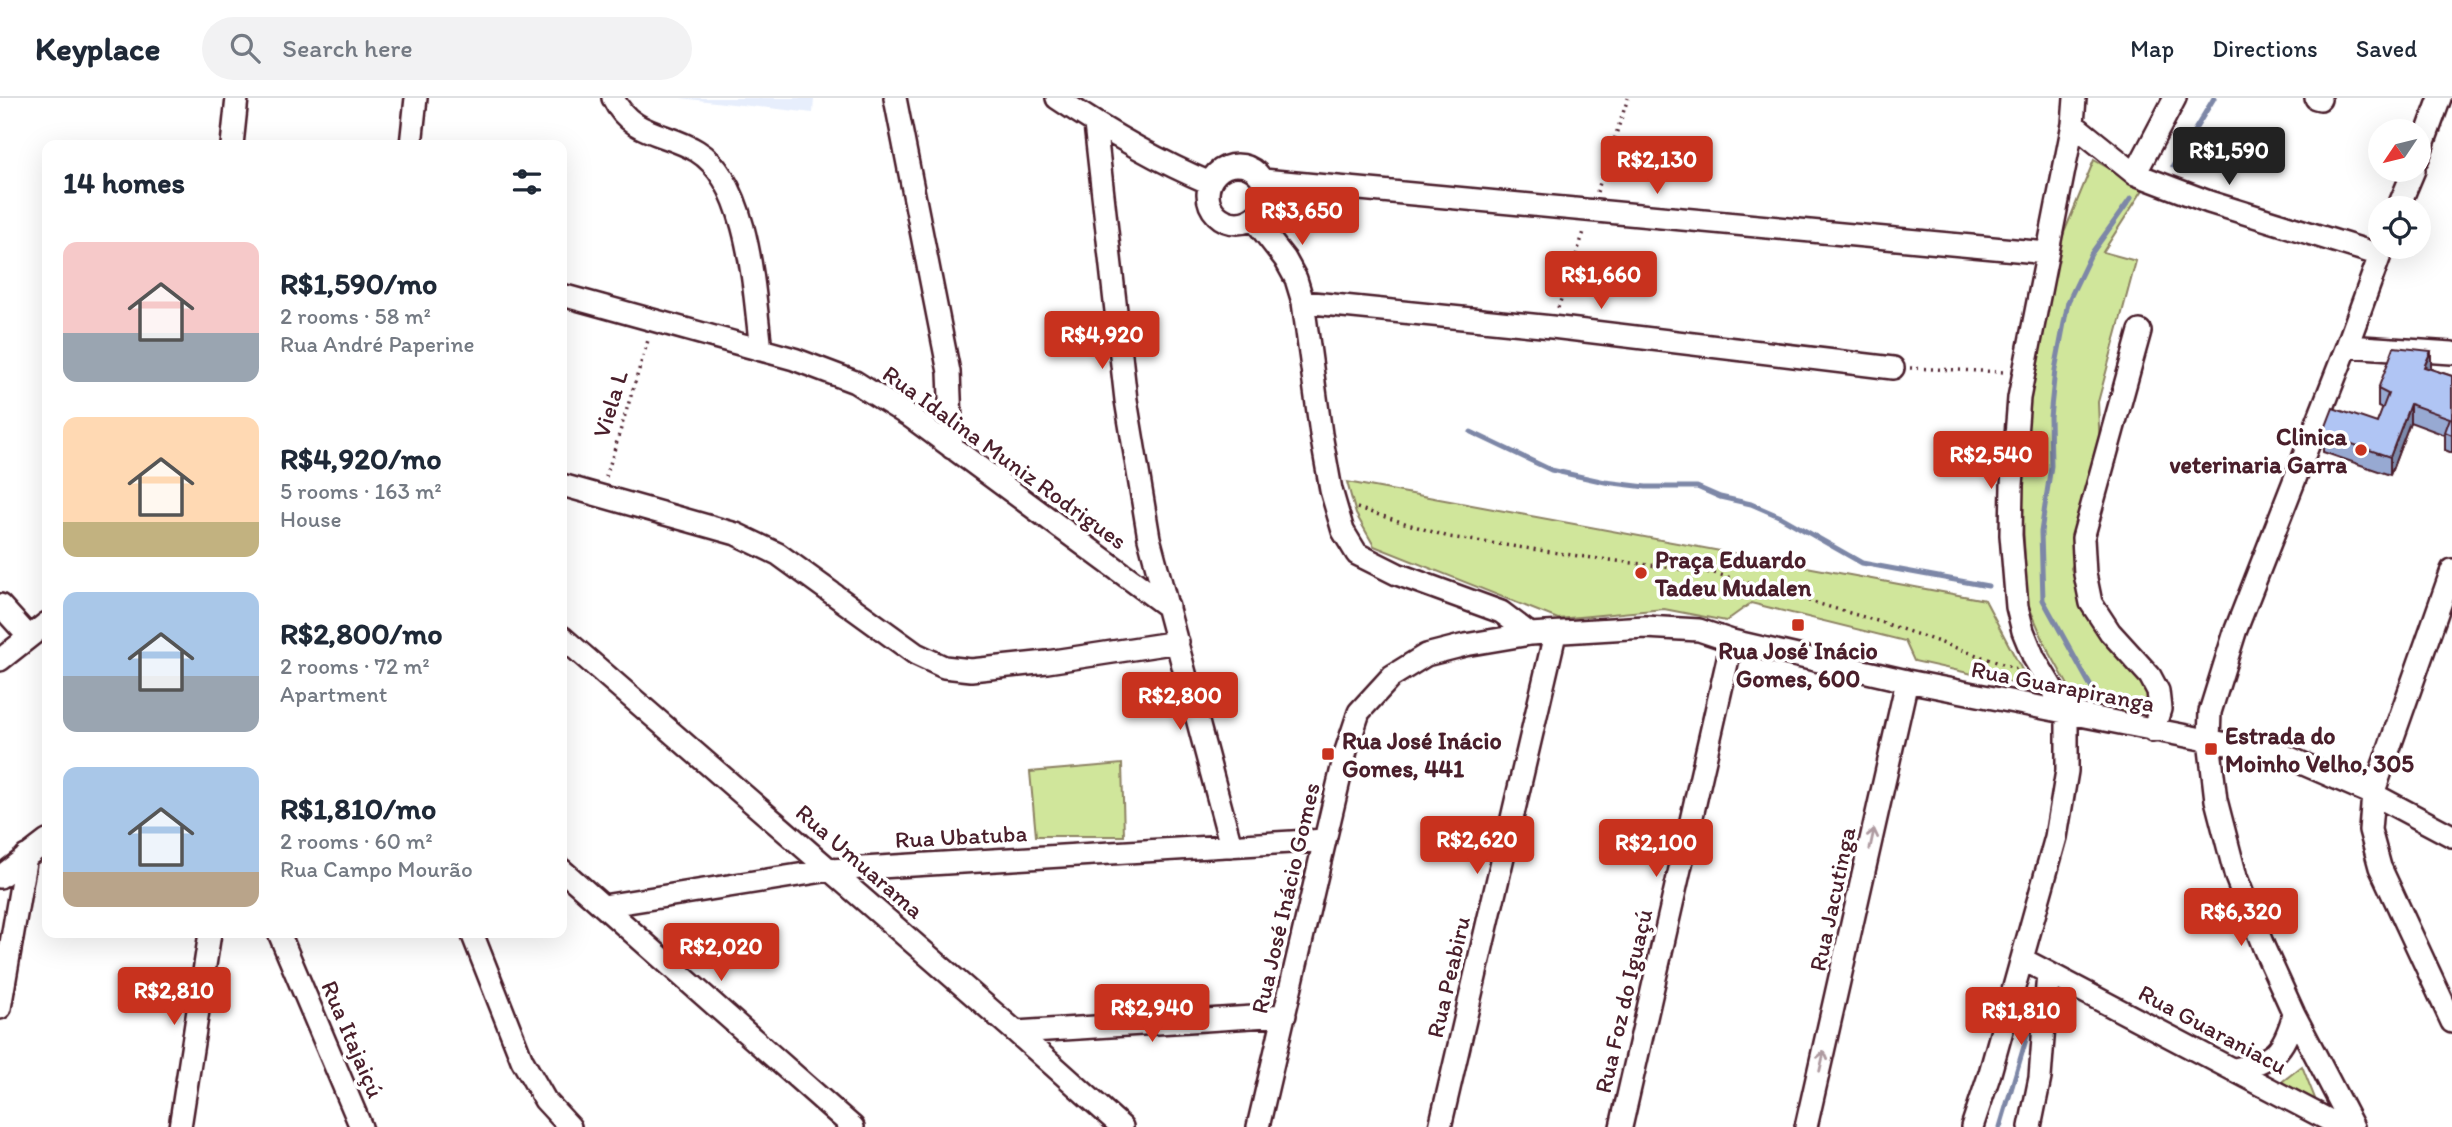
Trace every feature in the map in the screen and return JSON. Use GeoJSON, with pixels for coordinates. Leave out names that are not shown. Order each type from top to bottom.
{"type":"FeatureCollection","features":[{"type":"Feature","properties":{"kind":"street"},"geometry":{"type":"LineString","coordinates":[[233,140],[237,98]]}},
{"type":"Feature","properties":{"kind":"street"},"geometry":{"type":"LineString","coordinates":[[412,140],[416,98]]}},
{"type":"Feature","properties":{"kind":"street"},"geometry":{"type":"LineString","coordinates":[[613,98],[620,111],[640,129],[698,152],[723,177],[740,216],[751,264],[761,350]]}},
{"type":"Feature","properties":{"kind":"street"},"geometry":{"type":"LineString","coordinates":[[895,98],[949,372],[952,448]]}},
{"type":"Feature","properties":{"kind":"street"},"geometry":{"type":"LineString","coordinates":[[1057,98],[1095,124],[1165,164],[1210,183]]}},
{"type":"Feature","properties":{"kind":"street"},"geometry":{"type":"LineString","coordinates":[[1972,1127],[2056,837],[2067,771],[2067,713],[2034,658],[2023,631],[2017,607],[2011,535],[2014,460],[2024,372],[2073,124],[2075,98]]}},
{"type":"Feature","properties":{"kind":"street"},"geometry":{"type":"LineString","coordinates":[[2135,174],[2175,98]]}},
{"type":"Feature","properties":{"kind":"street"},"geometry":{"type":"LineString","coordinates":[[2431,123],[2440,98]]}},
{"type":"Feature","properties":{"kind":"street"},"geometry":{"type":"LineString","coordinates":[[1095,124],[1126,400],[1149,538],[1231,846]]}},
{"type":"Feature","properties":{"kind":"street"},"geometry":{"type":"LineString","coordinates":[[2073,124],[2135,174],[2209,202],[2368,247]]}},
{"type":"Feature","properties":{"kind":"street"},"geometry":{"type":"LineString","coordinates":[[1240,164],[1249,166],[1263,180],[1267,197],[1265,205],[1253,218],[1236,223],[1219,217],[1209,201],[1210,183],[1222,169],[1240,164]]}},
{"type":"Feature","properties":{"kind":"street"},"geometry":{"type":"LineString","coordinates":[[1263,180],[2047,253]]}},
{"type":"Feature","properties":{"kind":"street"},"geometry":{"type":"LineString","coordinates":[[1253,218],[1285,259],[1296,279],[1303,302],[1321,434],[1335,501],[1343,531],[1357,554],[1397,574],[1501,612],[1530,634]]}},
{"type":"Feature","properties":{"kind":"street"},"geometry":{"type":"LineString","coordinates":[[2353,1127],[2294,1014],[2236,877],[2216,800],[2209,740],[2210,712],[2235,632],[2379,259]]}},
{"type":"Feature","properties":{"kind":"street","name":"Rua Idalina Muniz Rodrigues"},"geometry":{"type":"LineString","coordinates":[[567,296],[794,359],[855,382],[911,417],[1168,607]]}},
{"type":"Feature","properties":{"kind":"street"},"geometry":{"type":"LineString","coordinates":[[1303,302],[1552,327],[1893,368]]}},
{"type":"Feature","properties":{"kind":"street"},"geometry":{"type":"LineString","coordinates":[[2140,331],[2083,538],[2085,574],[2091,603],[2110,632],[2150,676],[2158,691],[2160,709],[2153,731]]}},
{"type":"Feature","properties":{"kind":"street"},"geometry":{"type":"LineString","coordinates":[[2347,346],[2452,353]]}},
{"type":"Feature","properties":{"kind":"street"},"geometry":{"type":"LineString","coordinates":[[567,486],[736,534],[778,554],[916,654],[944,667],[971,670],[1047,662],[1178,642]]}},
{"type":"Feature","properties":{"kind":"street"},"geometry":{"type":"LineString","coordinates":[[2452,570],[2373,794],[2370,830],[2380,867],[2452,1022]]}},
{"type":"Feature","properties":{"kind":"street"},"geometry":{"type":"LineString","coordinates":[[0,605],[29,637]]}},
{"type":"Feature","properties":{"kind":"street","name":"Rua José Inácio Gomes"},"geometry":{"type":"LineString","coordinates":[[1258,1127],[1346,751],[1359,712],[1392,676],[1426,655],[1465,645],[1530,634],[1645,626],[1699,630],[1732,641],[1907,681]]}},
{"type":"Feature","properties":{"kind":"street"},"geometry":{"type":"LineString","coordinates":[[0,660],[42,627]]}},
{"type":"Feature","properties":{"kind":"street","name":"Rua Peabiru"},"geometry":{"type":"LineString","coordinates":[[1440,1127],[1555,634]]}},
{"type":"Feature","properties":{"kind":"street","name":"Rua Umuarama"},"geometry":{"type":"LineString","coordinates":[[567,640],[1122,1127]]}},
{"type":"Feature","properties":{"kind":"street","name":"Rua Foz do Iguaçú"},"geometry":{"type":"LineString","coordinates":[[1621,1127],[1732,641]]}},
{"type":"Feature","properties":{"kind":"street","name":"Rua Guarapiranga"},"geometry":{"type":"LineString","coordinates":[[1907,681],[2283,755],[2373,794],[2452,836]]}},
{"type":"Feature","properties":{"kind":"street","name":"Rua Jacutinga"},"geometry":{"type":"LineString","coordinates":[[1806,1127],[1907,681]]}},
{"type":"Feature","properties":{"kind":"street","name":"Rua Ubatuba"},"geometry":{"type":"LineString","coordinates":[[603,906],[830,870],[1325,840]]}},
{"type":"Feature","properties":{"kind":"street"},"geometry":{"type":"LineString","coordinates":[[0,877],[42,845]]}},
{"type":"Feature","properties":{"kind":"street"},"geometry":{"type":"LineString","coordinates":[[0,1008],[26,856]]}},
{"type":"Feature","properties":{"kind":"street"},"geometry":{"type":"LineString","coordinates":[[567,874],[853,1127]]}},
{"type":"Feature","properties":{"kind":"street"},"geometry":{"type":"LineString","coordinates":[[180,1127],[209,938]]}},
{"type":"Feature","properties":{"kind":"street","name":"Rua Itajaiçú"},"geometry":{"type":"LineString","coordinates":[[281,938],[361,1127]]}},
{"type":"Feature","properties":{"kind":"street"},"geometry":{"type":"LineString","coordinates":[[474,938],[522,1060],[545,1100],[570,1127]]}},
{"type":"Feature","properties":{"kind":"street","name":"Rua Guaraniacu"},"geometry":{"type":"LineString","coordinates":[[2022,959],[2342,1127]]}},
{"type":"Feature","properties":{"kind":"street"},"geometry":{"type":"LineString","coordinates":[[2029,1127],[2040,1078],[2048,973]]}},
{"type":"Feature","properties":{"kind":"street"},"geometry":{"type":"LineString","coordinates":[[1016,1032],[1285,1014]]}},
{"type":"Feature","properties":{"kind":"street"},"geometry":{"type":"LineString","coordinates":[[2235,1069],[2261,1063],[2280,1051],[2294,1014]]}},
{"type":"Feature","properties":{"kind":"path"},"geometry":{"type":"LineString","coordinates":[[1552,327],[1629,98]]}},
{"type":"Feature","properties":{"kind":"path","name":"Viela L"},"geometry":{"type":"LineString","coordinates":[[601,496],[654,322]]}},
{"type":"Feature","properties":{"kind":"path"},"geometry":{"type":"LineString","coordinates":[[1893,368],[2024,372]]}},
{"type":"Feature","properties":{"kind":"path"},"geometry":{"type":"LineString","coordinates":[[1335,501],[1449,537],[1714,572],[1884,623],[2017,670],[2045,677]]}},
{"type":"Feature","properties":{"kind":"shaded area"},"geometry":{"type":"Polygon","coordinates":[[[680,98],[814,98],[813,113],[680,98]]]}},
{"type":"Feature","properties":{"kind":"green space"},"geometry":{"type":"Polygon","coordinates":[[[2094,160],[2144,188],[2103,252],[2136,261],[2098,402],[2100,451],[2078,556],[2071,568],[2087,616],[2142,675],[2148,696],[2137,719],[2105,714],[2078,703],[2046,646],[2027,602],[2021,481],[2035,357],[2061,240],[2094,160]]]}},
{"type":"Feature","properties":{"kind":"green space","name":"Praça Eduardo Tadeu Mudalen"},"geometry":{"type":"Polygon","coordinates":[[[1347,482],[1985,600],[2031,687],[1914,661],[1905,641],[1751,603],[1726,621],[1664,609],[1558,619],[1374,546],[1356,514],[1347,482]]]}},
{"type":"Feature","properties":{"kind":"green space"},"geometry":{"type":"Polygon","coordinates":[[[1122,764],[1124,836],[1036,836],[1030,772],[1122,764]]]}},
{"type":"Feature","properties":{"kind":"green space"},"geometry":{"type":"Polygon","coordinates":[[[2302,1066],[2320,1111],[2278,1085],[2302,1066]]]}},
{"type":"Feature","properties":{"kind":"building"},"geometry":{"type":"Polygon","coordinates":[[[2394,347],[2431,351],[2424,367],[2452,376],[2452,435],[2445,432],[2450,418],[2410,404],[2390,457],[2323,434],[2333,408],[2377,423],[2388,394],[2378,389],[2394,347]]]}},
{"type":"Feature","properties":{"kind":"waterway"},"geometry":{"type":"LineString","coordinates":[[2173,166],[2214,98]]}},
{"type":"Feature","properties":{"kind":"waterway"},"geometry":{"type":"LineString","coordinates":[[2095,694],[2043,600],[2041,532],[2051,466],[2050,417],[2055,370],[2068,302],[2091,254],[2131,198]]}},
{"type":"Feature","properties":{"kind":"waterway"},"geometry":{"type":"LineString","coordinates":[[1471,432],[1551,470],[1605,482],[1646,487],[1697,487],[1720,497],[1751,504],[1781,517],[1862,563],[1988,586]]}},
{"type":"Feature","properties":{"kind":"waterway"},"geometry":{"type":"LineString","coordinates":[[2000,1127],[2033,1016]]}},
{"type":"Feature","properties":{"kind":"place","name":"Clinica veterinaria Garra"},"geometry":{"type":"Point","coordinates":[2361,450]}},
{"type":"Feature","properties":{"kind":"place","name":"Praça Eduardo Tadeu Mudalen"},"geometry":{"type":"Point","coordinates":[1641,573]}},
{"type":"Feature","properties":{"kind":"place","name":"Rua José Inácio Gomes, 600"},"geometry":{"type":"Point","coordinates":[1798,625]}},
{"type":"Feature","properties":{"kind":"place","name":"Estrada do Moinho Velho, 305"},"geometry":{"type":"Point","coordinates":[2211,749]}},
{"type":"Feature","properties":{"kind":"place","name":"Rua José Inácio Gomes, 441"},"geometry":{"type":"Point","coordinates":[1328,754]}}]}
